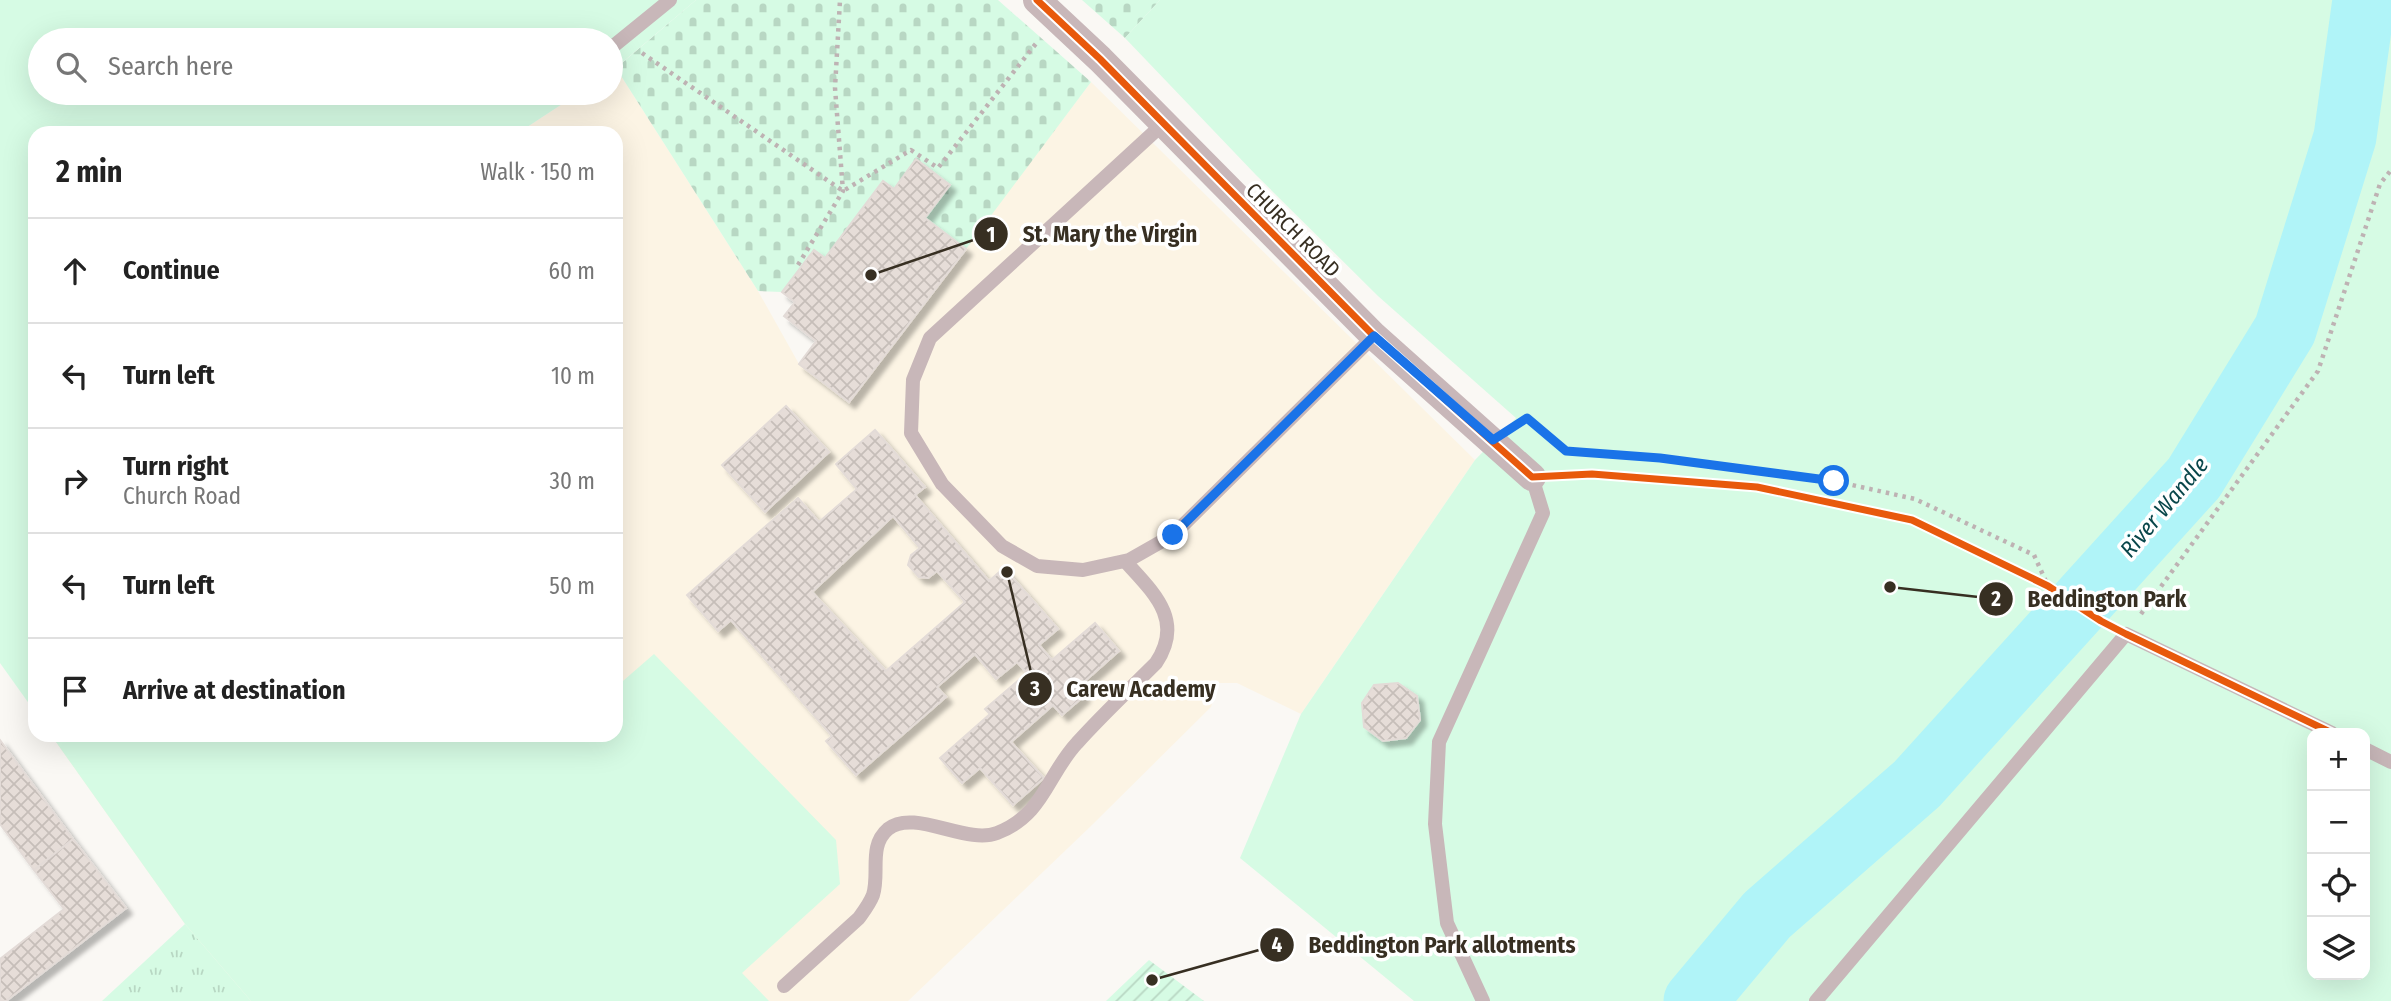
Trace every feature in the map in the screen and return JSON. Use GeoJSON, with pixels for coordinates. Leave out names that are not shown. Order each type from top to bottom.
{"type":"FeatureCollection","features":[{"type":"Feature","properties":{"kind":"street","name":"CHURCH ROAD"},"geometry":{"type":"LineString","coordinates":[[1044,6],[1164,123],[1374,336],[1532,477]]}},
{"type":"Feature","properties":{"kind":"lane"},"geometry":{"type":"LineString","coordinates":[[623,37],[670,0]]}},
{"type":"Feature","properties":{"kind":"lane"},"geometry":{"type":"LineString","coordinates":[[1164,123],[930,338],[913,380],[911,433],[942,484],[1002,546],[1037,566],[1083,570],[1125,561],[1173,535],[1374,336]]}},
{"type":"Feature","properties":{"kind":"lane"},"geometry":{"type":"LineString","coordinates":[[1483,1001],[1447,923],[1435,824],[1439,742],[1543,513],[1532,477]]}},
{"type":"Feature","properties":{"kind":"lane"},"geometry":{"type":"LineString","coordinates":[[784,986],[859,918],[868,905],[875,884],[876,846],[888,829],[904,822],[955,832],[994,834],[1018,822],[1031,812],[1045,793],[1075,744],[1156,663],[1165,649],[1168,627],[1161,603],[1125,561]]}},
{"type":"Feature","properties":{"kind":"lane"},"geometry":{"type":"LineString","coordinates":[[1816,1001],[2126,634],[2322,728]]}},
{"type":"Feature","properties":{"kind":"lane"},"geometry":{"type":"LineString","coordinates":[[2370,752],[2391,762]]}},
{"type":"Feature","properties":{"kind":"path"},"geometry":{"type":"LineString","coordinates":[[840,0],[835,88],[844,191]]}},
{"type":"Feature","properties":{"kind":"path"},"geometry":{"type":"LineString","coordinates":[[798,265],[844,191],[911,150],[938,168],[1041,38],[1044,6]]}},
{"type":"Feature","properties":{"kind":"path"},"geometry":{"type":"LineString","coordinates":[[623,48],[844,191]]}},
{"type":"Feature","properties":{"kind":"path"},"geometry":{"type":"LineString","coordinates":[[2126,634],[2318,371],[2381,184],[2391,170]]}},
{"type":"Feature","properties":{"kind":"path"},"geometry":{"type":"LineString","coordinates":[[1493,440],[1527,418],[1566,451],[1660,458],[1834,481],[1916,499],[2034,555],[2048,586]]}},
{"type":"Feature","properties":{"kind":"path"},"geometry":{"type":"LineString","coordinates":[[2036,580],[2059,593]]}},
{"type":"Feature","properties":{"kind":"shaded area"},"geometry":{"type":"Polygon","coordinates":[[[623,79],[758,291],[799,364],[849,402],[1091,82],[1475,460],[1301,714],[1237,683],[1218,683],[1211,707],[908,1001],[251,1001],[185,924],[56,742],[623,742],[623,126],[529,126],[561,105],[623,105],[623,79]]]}},
{"type":"Feature","properties":{"kind":"green space"},"geometry":{"type":"Polygon","coordinates":[[[0,0],[696,0],[623,62],[623,28],[28,28],[28,105],[561,105],[529,126],[28,126],[28,702],[0,663],[0,0]]]}},
{"type":"Feature","properties":{"kind":"green space"},"geometry":{"type":"Polygon","coordinates":[[[696,0],[998,0],[1091,82],[966,249],[925,218],[950,186],[916,160],[894,189],[883,181],[825,258],[782,292],[758,291],[623,79],[623,62],[696,0]]]}},
{"type":"Feature","properties":{"kind":"green space"},"geometry":{"type":"Polygon","coordinates":[[[1082,0],[1160,0],[1125,38],[1082,0]]]}},
{"type":"Feature","properties":{"kind":"green space"},"geometry":{"type":"Polygon","coordinates":[[[1160,0],[2391,0],[2391,1001],[1414,1001],[1240,858],[1301,714],[1475,460],[1516,418],[1378,296],[1256,175],[1125,38],[1160,0]]]}},
{"type":"Feature","properties":{"kind":"green space"},"geometry":{"type":"Polygon","coordinates":[[[654,654],[836,840],[840,884],[742,973],[769,1001],[251,1001],[185,924],[56,742],[623,742],[623,681],[654,654]]]}},
{"type":"Feature","properties":{"kind":"green space"},"geometry":{"type":"Polygon","coordinates":[[[185,924],[251,1001],[102,1001],[185,924]]]}},
{"type":"Feature","properties":{"kind":"green space"},"geometry":{"type":"Polygon","coordinates":[[[1149,960],[1204,1001],[1106,1001],[1149,960]]]}},
{"type":"Feature","properties":{"kind":"building"},"geometry":{"type":"Polygon","coordinates":[[[916,159],[950,185],[925,218],[966,249],[849,402],[799,364],[816,341],[784,316],[795,302],[782,292],[814,250],[825,258],[883,181],[894,189],[916,159]]]}},
{"type":"Feature","properties":{"kind":"building"},"geometry":{"type":"Polygon","coordinates":[[[786,406],[829,452],[765,512],[722,465],[786,406]]]}},
{"type":"Feature","properties":{"kind":"building"},"geometry":{"type":"Polygon","coordinates":[[[875,430],[925,487],[915,495],[989,581],[1004,568],[1058,629],[1039,645],[1052,660],[1095,623],[1119,651],[1077,688],[1084,696],[1062,715],[1053,705],[1011,742],[1044,778],[1013,805],[980,768],[962,783],[940,758],[990,714],[985,709],[1027,673],[1017,662],[996,679],[975,654],[937,687],[946,697],[856,775],[826,741],[832,736],[731,620],[718,631],[687,595],[798,498],[819,522],[857,489],[836,464],[875,430]],[[893,516],[812,592],[886,671],[965,602],[937,571],[928,578],[919,577],[908,565],[911,555],[920,548],[893,516]]]}},
{"type":"Feature","properties":{"kind":"building"},"geometry":{"type":"Polygon","coordinates":[[[1398,683],[1417,696],[1420,720],[1406,738],[1383,741],[1364,727],[1362,703],[1374,685],[1398,683]]]}},
{"type":"Feature","properties":{"kind":"building"},"geometry":{"type":"Polygon","coordinates":[[[0,740],[73,839],[34,870],[0,824],[0,740]]]}},
{"type":"Feature","properties":{"kind":"building"},"geometry":{"type":"Polygon","coordinates":[[[73,839],[126,908],[6,1001],[0,1001],[0,959],[64,909],[34,870],[73,839]]]}},
{"type":"Feature","properties":{"kind":"waterway","name":"River Wandle"},"geometry":{"type":"LineString","coordinates":[[1695,1001],[1767,915],[1917,784],[2194,478],[2285,330],[2345,137],[2364,0]]}},
{"type":"Feature","properties":{"kind":"cycle path"},"geometry":{"type":"LineString","coordinates":[[1037,0],[1100,59],[1374,336],[1532,477],[1592,474],[1757,487],[1912,520],[2048,586],[2126,634],[2322,728]]}},
{"type":"Feature","properties":{"kind":"place","name":"St. Mary the Virgin"},"geometry":{"type":"Point","coordinates":[871,275]}},
{"type":"Feature","properties":{"kind":"place","name":"Carew Academy"},"geometry":{"type":"Point","coordinates":[1007,572]}},
{"type":"Feature","properties":{"kind":"place","name":"Beddington Park"},"geometry":{"type":"Point","coordinates":[1890,587]}},
{"type":"Feature","properties":{"kind":"place","name":"Beddington Park allotments"},"geometry":{"type":"Point","coordinates":[1152,980]}},
{"type":"Feature","properties":{"kind":"route"},"geometry":{"type":"LineString","coordinates":[[1173,535],[1374,336],[1493,440],[1527,418],[1566,451],[1660,458],[1834,481]]}}]}
